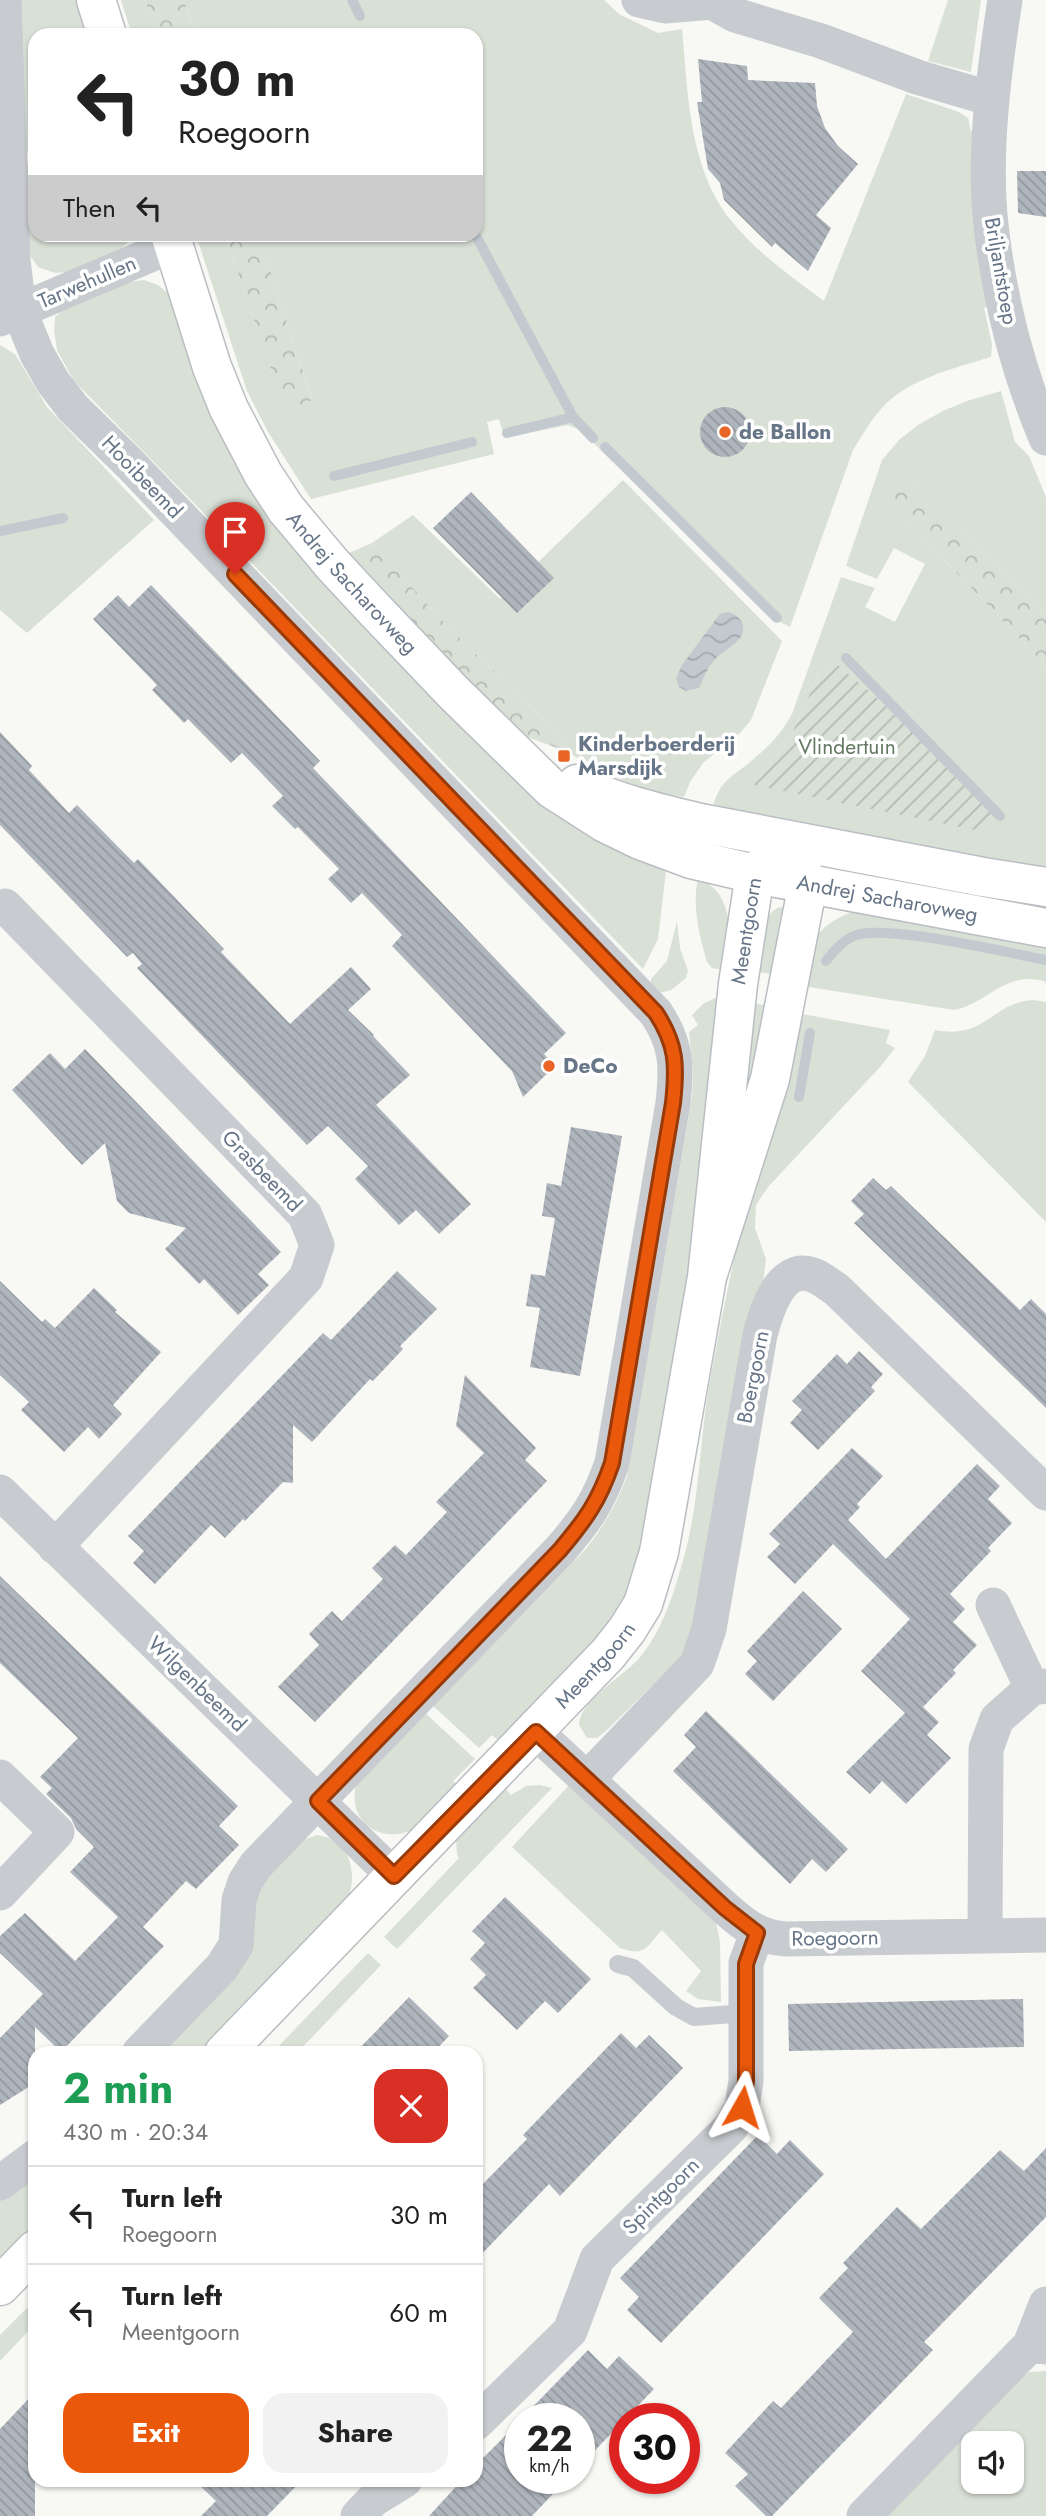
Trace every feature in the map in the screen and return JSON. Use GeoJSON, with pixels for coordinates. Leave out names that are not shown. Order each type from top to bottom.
{"type":"FeatureCollection","features":[{"type":"Feature","properties":{"kind":"street","name":"Hooibeemd"},"geometry":{"type":"LineString","coordinates":[[4,0],[13,260],[10,314],[73,408],[141,475],[656,1013],[672,1040],[677,1071],[612,1463],[601,1494],[585,1521],[560,1550],[256,1866],[245,1882],[239,1900],[236,1945],[222,1967],[146,2046]]}},
{"type":"Feature","properties":{"kind":"street"},"geometry":{"type":"LineString","coordinates":[[96,0],[105,28]]}},
{"type":"Feature","properties":{"kind":"street"},"geometry":{"type":"LineString","coordinates":[[639,0],[665,6],[713,1],[735,15],[992,99]]}},
{"type":"Feature","properties":{"kind":"street","name":"Briljantstoep"},"geometry":{"type":"LineString","coordinates":[[1005,0],[992,99],[991,223],[1003,299],[1023,373],[1046,438]]}},
{"type":"Feature","properties":{"kind":"street","name":"Tarwehullen"},"geometry":{"type":"LineString","coordinates":[[10,314],[157,252],[171,242]]}},
{"type":"Feature","properties":{"kind":"street","name":"Andrej Sacharovweg"},"geometry":{"type":"LineString","coordinates":[[172,242],[212,367],[229,409],[263,474],[286,509],[372,607],[453,692],[552,789],[640,840],[691,859],[755,874],[1046,928]]}},
{"type":"Feature","properties":{"kind":"street","name":"Andrej Sacharovweg"},"geometry":{"type":"LineString","coordinates":[[511,747],[587,789],[656,812],[787,841],[1046,887]]}},
{"type":"Feature","properties":{"kind":"street"},"geometry":{"type":"LineString","coordinates":[[787,841],[808,884]]}},
{"type":"Feature","properties":{"kind":"street","name":"Meentgoorn"},"geometry":{"type":"LineString","coordinates":[[231,2046],[536,1732],[608,1654],[643,1604],[659,1552],[707,1277],[738,984],[755,874],[787,841]]}},
{"type":"Feature","properties":{"kind":"street","name":"Meentgoorn"},"geometry":{"type":"LineString","coordinates":[[707,1277],[770,1079],[808,884]]}},
{"type":"Feature","properties":{"kind":"street","name":"Grasbeemd"},"geometry":{"type":"LineString","coordinates":[[2,905],[304,1215],[317,1245],[306,1278],[55,1546]]}},
{"type":"Feature","properties":{"kind":"street","name":"Boergoorn"},"geometry":{"type":"LineString","coordinates":[[587,1779],[697,1664],[709,1629],[760,1335],[767,1309],[778,1289],[795,1275],[811,1274],[837,1290],[1046,1493]]}},
{"type":"Feature","properties":{"kind":"street","name":"Wilgenbeemd"},"geometry":{"type":"LineString","coordinates":[[0,1492],[394,1876]]}},
{"type":"Feature","properties":{"kind":"street"},"geometry":{"type":"LineString","coordinates":[[985,1934],[986,1749],[997,1719],[1039,1687],[993,1605]]}},
{"type":"Feature","properties":{"kind":"street","name":"Roegoorn"},"geometry":{"type":"LineString","coordinates":[[536,1732],[725,1908],[757,1933],[786,1939],[1046,1935]]}},
{"type":"Feature","properties":{"kind":"street"},"geometry":{"type":"LineString","coordinates":[[0,1777],[57,1832],[0,1893]]}},
{"type":"Feature","properties":{"kind":"street","name":"Spintgoorn"},"geometry":{"type":"LineString","coordinates":[[483,2416],[570,2331],[597,2259],[731,2127],[742,2107],[746,2081],[746,1964],[757,1933]]}},
{"type":"Feature","properties":{"kind":"street"},"geometry":{"type":"LineString","coordinates":[[0,2183],[28,2162]]}},
{"type":"Feature","properties":{"kind":"street"},"geometry":{"type":"LineString","coordinates":[[0,2286],[28,2257]]}},
{"type":"Feature","properties":{"kind":"street"},"geometry":{"type":"LineString","coordinates":[[864,2516],[1038,2346],[1046,2304]]}},
{"type":"Feature","properties":{"kind":"street"},"geometry":{"type":"LineString","coordinates":[[358,2516],[374,2498],[393,2487]]}},
{"type":"Feature","properties":{"kind":"lane"},"geometry":{"type":"LineString","coordinates":[[618,1964],[633,1968],[676,2007],[694,2017],[746,2013]]}},
{"type":"Feature","properties":{"kind":"green space"},"geometry":{"type":"Polygon","coordinates":[[[17,0],[78,0],[87,28],[28,28],[28,152],[23,152],[17,0]]]}},
{"type":"Feature","properties":{"kind":"green space"},"geometry":{"type":"Polygon","coordinates":[[[121,0],[145,0],[155,28],[130,28],[121,0]]]}},
{"type":"Feature","properties":{"kind":"green space"},"geometry":{"type":"Polygon","coordinates":[[[145,0],[184,0],[193,28],[155,28],[145,0]]]}},
{"type":"Feature","properties":{"kind":"green space"},"geometry":{"type":"Polygon","coordinates":[[[184,0],[604,0],[619,14],[658,33],[682,29],[693,131],[699,157],[719,203],[754,245],[824,301],[906,94],[959,112],[968,118],[971,131],[977,134],[991,305],[984,308],[992,344],[991,357],[918,382],[892,399],[873,418],[853,450],[790,627],[776,620],[580,430],[568,425],[504,438],[499,419],[487,422],[494,454],[311,499],[268,432],[247,391],[198,242],[227,242],[285,410],[312,400],[261,242],[483,242],[483,28],[193,28],[184,0]]]}},
{"type":"Feature","properties":{"kind":"green space"},"geometry":{"type":"Polygon","coordinates":[[[948,0],[981,0],[971,72],[928,61],[948,0]]]}},
{"type":"Feature","properties":{"kind":"green space"},"geometry":{"type":"Polygon","coordinates":[[[23,163],[28,163],[28,242],[128,242],[114,253],[68,272],[55,273],[38,267],[27,251],[23,163]]]}},
{"type":"Feature","properties":{"kind":"green space"},"geometry":{"type":"Polygon","coordinates":[[[227,242],[261,242],[312,400],[285,411],[227,242]]]}},
{"type":"Feature","properties":{"kind":"green space"},"geometry":{"type":"Polygon","coordinates":[[[144,280],[158,285],[169,294],[213,421],[239,471],[293,549],[406,672],[505,770],[559,811],[667,862],[658,939],[643,969],[74,381],[57,350],[55,317],[74,303],[97,292],[144,280]]]}},
{"type":"Feature","properties":{"kind":"green space"},"geometry":{"type":"Polygon","coordinates":[[[0,345],[15,354],[47,407],[154,520],[27,633],[0,610],[0,345]]]}},
{"type":"Feature","properties":{"kind":"green space"},"geometry":{"type":"Polygon","coordinates":[[[1001,391],[1015,442],[1029,456],[1046,497],[1046,615],[909,480],[883,504],[947,563],[1046,666],[1046,870],[712,814],[714,802],[722,786],[772,741],[792,714],[841,577],[875,588],[865,607],[895,622],[925,564],[894,548],[877,579],[846,566],[882,460],[899,440],[918,425],[967,401],[1001,391]],[[834,662],[819,673],[789,740],[763,771],[757,773],[999,816],[874,695],[834,662]]]}},
{"type":"Feature","properties":{"kind":"green space"},"geometry":{"type":"Polygon","coordinates":[[[623,480],[782,641],[751,720],[740,733],[703,763],[684,797],[624,781],[568,752],[566,741],[452,631],[372,543],[413,515],[500,599],[623,480]]]}},
{"type":"Feature","properties":{"kind":"green space"},"geometry":{"type":"Polygon","coordinates":[[[909,480],[1046,615],[1046,666],[947,563],[883,504],[890,486],[909,480]]]}},
{"type":"Feature","properties":{"kind":"green space"},"geometry":{"type":"Polygon","coordinates":[[[372,543],[452,631],[566,741],[568,752],[522,735],[389,601],[349,553],[372,543]]]}},
{"type":"Feature","properties":{"kind":"green space","name":"Vlindertuin"},"geometry":{"type":"Polygon","coordinates":[[[834,662],[874,695],[1000,816],[980,831],[754,785],[751,781],[757,773],[763,771],[789,740],[819,673],[834,662]]]}},
{"type":"Feature","properties":{"kind":"green space"},"geometry":{"type":"Polygon","coordinates":[[[698,878],[719,894],[725,905],[730,931],[728,971],[712,968],[707,962],[696,910],[698,878]]]}},
{"type":"Feature","properties":{"kind":"green space"},"geometry":{"type":"Polygon","coordinates":[[[780,907],[785,909],[782,975],[756,972],[764,926],[773,911],[780,907]]]}},
{"type":"Feature","properties":{"kind":"green space"},"geometry":{"type":"Polygon","coordinates":[[[863,908],[1046,936],[1046,982],[1032,979],[1009,983],[978,1001],[954,1010],[796,985],[817,936],[835,920],[863,908]]]}},
{"type":"Feature","properties":{"kind":"green space"},"geometry":{"type":"Polygon","coordinates":[[[677,921],[680,948],[688,971],[686,978],[671,990],[660,993],[651,983],[651,979],[667,961],[677,921]]]}},
{"type":"Feature","properties":{"kind":"green space"},"geometry":{"type":"Polygon","coordinates":[[[717,997],[716,1131],[661,1448],[633,1585],[605,1631],[500,1742],[492,1735],[479,1748],[431,1704],[584,1551],[603,1525],[623,1487],[692,1097],[693,1073],[689,1032],[698,1025],[692,1015],[703,1004],[717,997]]]}},
{"type":"Feature","properties":{"kind":"green space"},"geometry":{"type":"Polygon","coordinates":[[[1033,1000],[1046,1002],[1046,1222],[908,1082],[925,1056],[935,1030],[966,1030],[1007,1007],[1033,1000]]]}},
{"type":"Feature","properties":{"kind":"green space"},"geometry":{"type":"Polygon","coordinates":[[[752,1003],[776,1007],[744,1108],[752,1003]]]}},
{"type":"Feature","properties":{"kind":"green space"},"geometry":{"type":"Polygon","coordinates":[[[791,1012],[890,1030],[886,1043],[895,1048],[768,1187],[756,1205],[755,1228],[766,1259],[762,1292],[695,1626],[684,1654],[605,1732],[597,1738],[587,1738],[579,1725],[586,1706],[634,1664],[648,1646],[666,1612],[682,1564],[696,1496],[706,1404],[719,1335],[791,1012]]]}},
{"type":"Feature","properties":{"kind":"green space"},"geometry":{"type":"Polygon","coordinates":[[[424,1712],[475,1759],[453,1781],[458,1786],[419,1826],[406,1832],[380,1832],[369,1827],[356,1807],[358,1779],[424,1712]]]}},
{"type":"Feature","properties":{"kind":"green space"},"geometry":{"type":"Polygon","coordinates":[[[572,1782],[716,1922],[720,1942],[721,2002],[698,1999],[686,1991],[701,1971],[662,1930],[645,1949],[629,1951],[620,1948],[512,1847],[572,1782]]]}},
{"type":"Feature","properties":{"kind":"green space"},"geometry":{"type":"Polygon","coordinates":[[[526,1786],[552,1788],[397,1949],[384,1937],[459,1858],[456,1839],[504,1787],[511,1795],[526,1786]]]}},
{"type":"Feature","properties":{"kind":"green space"},"geometry":{"type":"Polygon","coordinates":[[[317,1835],[337,1843],[344,1850],[349,1858],[352,1878],[348,1899],[208,2046],[161,2046],[255,1892],[298,1842],[317,1835]]]}},
{"type":"Feature","properties":{"kind":"green space"},"geometry":{"type":"Polygon","coordinates":[[[368,1953],[381,1965],[304,2046],[279,2046],[368,1953]]]}},
{"type":"Feature","properties":{"kind":"green space"},"geometry":{"type":"Polygon","coordinates":[[[28,2179],[28,2233],[0,2262],[0,2200],[28,2179]]]}},
{"type":"Feature","properties":{"kind":"green space"},"geometry":{"type":"Polygon","coordinates":[[[28,2309],[28,2331],[0,2361],[0,2335],[28,2309]]]}},
{"type":"Feature","properties":{"kind":"green space"},"geometry":{"type":"Polygon","coordinates":[[[1046,2371],[1046,2516],[887,2516],[961,2440],[961,2494],[1024,2494],[1024,2431],[969,2431],[1029,2372],[1046,2371]]]}},
{"type":"Feature","properties":{"kind":"water"},"geometry":{"type":"Polygon","coordinates":[[[728,612],[741,621],[743,628],[739,639],[716,658],[699,688],[686,691],[679,687],[676,678],[682,665],[720,614],[728,612]]]}},
{"type":"Feature","properties":{"kind":"building"},"geometry":{"type":"Polygon","coordinates":[[[698,59],[747,66],[748,80],[815,83],[817,106],[825,128],[838,146],[858,164],[816,215],[831,228],[808,271],[775,243],[772,247],[724,200],[720,183],[708,169],[697,102],[702,102],[698,59]]]}},
{"type":"Feature","properties":{"kind":"building"},"geometry":{"type":"Polygon","coordinates":[[[1017,171],[1046,171],[1046,217],[1018,213],[1017,171]]]}},
{"type":"Feature","properties":{"kind":"building","name":"de Ballon"},"geometry":{"type":"Polygon","coordinates":[[[725,407],[743,414],[750,432],[743,450],[725,457],[707,450],[700,432],[707,414],[725,407]]]}},
{"type":"Feature","properties":{"kind":"building"},"geometry":{"type":"Polygon","coordinates":[[[471,492],[554,578],[517,613],[433,528],[471,492]]]}},
{"type":"Feature","properties":{"kind":"building"},"geometry":{"type":"Polygon","coordinates":[[[151,585],[320,761],[313,768],[566,1033],[544,1054],[555,1066],[523,1097],[512,1071],[392,946],[402,935],[362,893],[351,903],[328,879],[339,869],[298,827],[295,829],[272,806],[283,796],[242,753],[231,763],[188,719],[184,723],[152,690],[157,685],[93,619],[118,595],[129,607],[151,585]]]}},
{"type":"Feature","properties":{"kind":"building"},"geometry":{"type":"Polygon","coordinates":[[[0,732],[32,766],[29,770],[69,813],[77,805],[134,863],[138,859],[224,949],[221,952],[290,1024],[351,967],[371,989],[348,1010],[410,1075],[376,1105],[471,1204],[439,1234],[416,1210],[399,1225],[355,1179],[368,1166],[328,1126],[307,1145],[137,968],[142,964],[133,953],[127,957],[0,825],[0,732]]]}},
{"type":"Feature","properties":{"kind":"building"},"geometry":{"type":"Polygon","coordinates":[[[85,1049],[281,1252],[258,1274],[269,1285],[238,1315],[204,1279],[199,1284],[165,1249],[186,1228],[129,1213],[117,1201],[105,1143],[82,1165],[12,1090],[50,1053],[65,1069],[85,1049]]]}},
{"type":"Feature","properties":{"kind":"building"},"geometry":{"type":"Polygon","coordinates":[[[571,1127],[622,1136],[580,1376],[530,1367],[540,1308],[526,1306],[531,1274],[545,1276],[555,1218],[542,1216],[547,1183],[561,1186],[571,1127]]]}},
{"type":"Feature","properties":{"kind":"building"},"geometry":{"type":"Polygon","coordinates":[[[873,1178],[886,1190],[891,1186],[1020,1310],[1031,1299],[1046,1314],[1046,1408],[854,1223],[864,1214],[851,1201],[873,1178]]]}},
{"type":"Feature","properties":{"kind":"building"},"geometry":{"type":"Polygon","coordinates":[[[397,1271],[437,1309],[400,1346],[403,1349],[373,1381],[370,1379],[312,1442],[293,1425],[293,1483],[283,1482],[225,1538],[211,1525],[155,1584],[133,1563],[144,1551],[128,1536],[323,1333],[331,1340],[397,1271]]]}},
{"type":"Feature","properties":{"kind":"building"},"geometry":{"type":"Polygon","coordinates":[[[0,1281],[42,1322],[45,1319],[55,1328],[94,1288],[117,1310],[115,1312],[161,1352],[113,1405],[122,1414],[99,1439],[88,1427],[64,1452],[21,1410],[29,1402],[0,1375],[0,1281]]]}},
{"type":"Feature","properties":{"kind":"building"},"geometry":{"type":"Polygon","coordinates":[[[859,1351],[883,1374],[871,1387],[875,1391],[818,1450],[790,1423],[802,1410],[792,1401],[837,1354],[847,1364],[859,1351]]]}},
{"type":"Feature","properties":{"kind":"building"},"geometry":{"type":"Polygon","coordinates":[[[465,1375],[536,1448],[525,1460],[547,1481],[315,1722],[278,1687],[319,1645],[309,1634],[332,1611],[342,1621],[383,1579],[372,1568],[395,1545],[406,1555],[447,1512],[436,1502],[484,1453],[456,1426],[465,1375]]]}},
{"type":"Feature","properties":{"kind":"building"},"geometry":{"type":"Polygon","coordinates":[[[852,1448],[883,1476],[857,1504],[860,1507],[848,1520],[886,1559],[977,1464],[1000,1486],[988,1499],[1012,1523],[988,1548],[991,1551],[950,1594],[965,1609],[953,1622],[977,1645],[953,1670],[956,1673],[923,1707],[939,1722],[927,1735],[951,1758],[906,1804],[882,1781],[870,1794],[846,1772],[905,1713],[861,1671],[910,1619],[833,1544],[795,1584],[767,1557],[780,1544],[769,1534],[852,1448]]]}},
{"type":"Feature","properties":{"kind":"building"},"geometry":{"type":"Polygon","coordinates":[[[0,1576],[238,1806],[219,1826],[239,1845],[196,1889],[186,1881],[143,1927],[164,1946],[67,2046],[55,2046],[35,2027],[35,2046],[28,2046],[28,2087],[0,2105],[0,2038],[43,1994],[0,1953],[0,1936],[25,1913],[75,1961],[118,1917],[70,1872],[94,1847],[76,1829],[71,1818],[46,1794],[52,1788],[40,1777],[78,1738],[0,1663],[0,1576]]]}},
{"type":"Feature","properties":{"kind":"building"},"geometry":{"type":"Polygon","coordinates":[[[803,1591],[842,1629],[773,1701],[745,1674],[757,1661],[747,1651],[803,1591]]]}},
{"type":"Feature","properties":{"kind":"building"},"geometry":{"type":"Polygon","coordinates":[[[706,1711],[848,1849],[826,1872],[812,1859],[790,1884],[673,1771],[696,1747],[684,1735],[706,1711]]]}},
{"type":"Feature","properties":{"kind":"building"},"geometry":{"type":"Polygon","coordinates":[[[505,1897],[591,1979],[558,2013],[545,2001],[517,2030],[473,1988],[486,1975],[470,1959],[485,1943],[472,1931],[505,1897]]]}},
{"type":"Feature","properties":{"kind":"building"},"geometry":{"type":"Polygon","coordinates":[[[409,1997],[449,2036],[440,2046],[362,2046],[409,1997]]]}},
{"type":"Feature","properties":{"kind":"building"},"geometry":{"type":"Polygon","coordinates":[[[1023,1999],[1024,2047],[789,2051],[788,2004],[1023,1999]]]}},
{"type":"Feature","properties":{"kind":"building"},"geometry":{"type":"Polygon","coordinates":[[[621,2033],[636,2048],[649,2035],[683,2068],[560,2196],[549,2184],[483,2253],[483,2184],[527,2139],[523,2135],[621,2033]]]}},
{"type":"Feature","properties":{"kind":"building"},"geometry":{"type":"Polygon","coordinates":[[[758,2135],[777,2154],[790,2140],[824,2174],[661,2343],[627,2310],[639,2297],[620,2278],[758,2135]]]}},
{"type":"Feature","properties":{"kind":"building"},"geometry":{"type":"Polygon","coordinates":[[[1046,2148],[1046,2217],[924,2342],[933,2350],[772,2516],[766,2516],[735,2486],[748,2474],[725,2453],[773,2401],[781,2408],[853,2332],[819,2298],[848,2268],[843,2263],[897,2207],[921,2229],[1000,2150],[1024,2171],[1046,2148]]]}},
{"type":"Feature","properties":{"kind":"building"},"geometry":{"type":"Polygon","coordinates":[[[588,2350],[607,2369],[619,2356],[654,2389],[641,2403],[609,2403],[609,2436],[595,2450],[595,2403],[537,2403],[588,2350]]]}},
{"type":"Feature","properties":{"kind":"building"},"geometry":{"type":"Polygon","coordinates":[[[28,2399],[28,2487],[35,2487],[35,2516],[0,2516],[0,2429],[28,2399]]]}},
{"type":"Feature","properties":{"kind":"building"},"geometry":{"type":"Polygon","coordinates":[[[504,2437],[504,2494],[553,2494],[532,2516],[429,2516],[456,2487],[483,2487],[483,2458],[504,2437]]]}},
{"type":"Feature","properties":{"kind":"building"},"geometry":{"type":"Polygon","coordinates":[[[201,2487],[295,2487],[267,2516],[201,2516],[216,2501],[201,2487]]]}},
{"type":"Feature","properties":{"kind":"waterway"},"geometry":{"type":"LineString","coordinates":[[352,0],[360,16]]}},
{"type":"Feature","properties":{"kind":"waterway"},"geometry":{"type":"LineString","coordinates":[[479,242],[573,417],[593,438]]}},
{"type":"Feature","properties":{"kind":"waterway"},"geometry":{"type":"LineString","coordinates":[[507,433],[573,417]]}},
{"type":"Feature","properties":{"kind":"waterway"},"geometry":{"type":"LineString","coordinates":[[334,476],[472,442]]}},
{"type":"Feature","properties":{"kind":"waterway"},"geometry":{"type":"LineString","coordinates":[[605,447],[777,618]]}},
{"type":"Feature","properties":{"kind":"waterway"},"geometry":{"type":"LineString","coordinates":[[0,531],[63,518]]}},
{"type":"Feature","properties":{"kind":"waterway"},"geometry":{"type":"LineString","coordinates":[[846,658],[1000,816]]}},
{"type":"Feature","properties":{"kind":"waterway"},"geometry":{"type":"LineString","coordinates":[[826,961],[846,941],[869,933],[947,940],[1046,960]]}},
{"type":"Feature","properties":{"kind":"waterway"},"geometry":{"type":"LineString","coordinates":[[799,1097],[810,1033]]}},
{"type":"Feature","properties":{"kind":"place","name":"de Ballon"},"geometry":{"type":"Point","coordinates":[725,432]}},
{"type":"Feature","properties":{"kind":"place","name":"Kinderboerderij Marsdijk"},"geometry":{"type":"Point","coordinates":[564,756]}},
{"type":"Feature","properties":{"kind":"place","name":"DeCo"},"geometry":{"type":"Point","coordinates":[549,1066]}},
{"type":"Feature","properties":{"kind":"route"},"geometry":{"type":"LineString","coordinates":[[235,574],[656,1013],[672,1040],[677,1071],[612,1463],[601,1494],[585,1521],[560,1550],[318,1801],[394,1876],[536,1732],[740,1922],[757,1933],[746,1964],[746,2081],[742,2107]]}}]}
